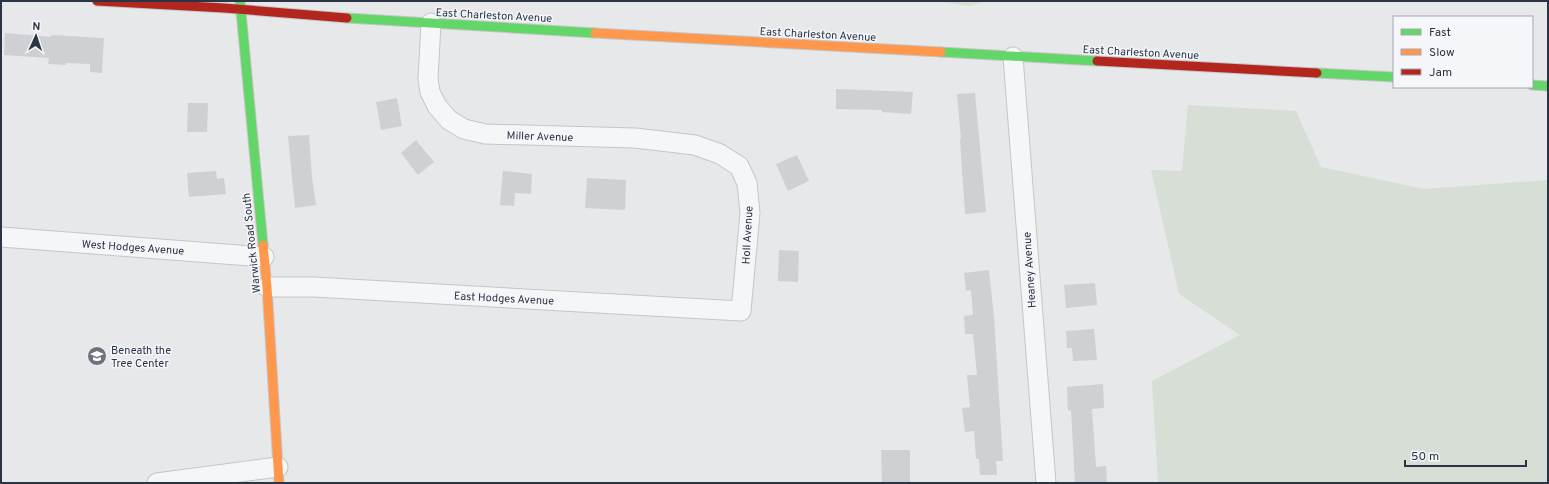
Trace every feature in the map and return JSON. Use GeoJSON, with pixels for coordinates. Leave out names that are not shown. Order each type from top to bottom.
{"type":"FeatureCollection","features":[{"type":"Feature","properties":{"kind":"street","name":"East Charleston Avenue"},"geometry":{"type":"LineString","coordinates":[[97,1],[240,5],[366,20],[1393,77]]}},
{"type":"Feature","properties":{"kind":"street","name":"Warwick Road South"},"geometry":{"type":"LineString","coordinates":[[240,5],[267,287],[279,475]]}},
{"type":"Feature","properties":{"kind":"street","name":"Miller Avenue"},"geometry":{"type":"LineString","coordinates":[[431,23],[428,79],[430,92],[437,106],[450,120],[464,129],[485,134],[635,138],[695,145],[720,154],[734,163]]}},
{"type":"Feature","properties":{"kind":"street","name":"Heaney Avenue"},"geometry":{"type":"LineString","coordinates":[[1013,57],[1046,483]]}},
{"type":"Feature","properties":{"kind":"street"},"geometry":{"type":"LineString","coordinates":[[1533,85],[1548,86]]}},
{"type":"Feature","properties":{"kind":"street","name":"Holl Avenue"},"geometry":{"type":"LineString","coordinates":[[734,163],[738,166],[747,183],[750,213],[741,311]]}},
{"type":"Feature","properties":{"kind":"street","name":"West Hodges Avenue"},"geometry":{"type":"LineString","coordinates":[[1,237],[264,256]]}},
{"type":"Feature","properties":{"kind":"street","name":"East Hodges Avenue"},"geometry":{"type":"LineString","coordinates":[[267,287],[329,288],[741,311]]}},
{"type":"Feature","properties":{"kind":"street"},"geometry":{"type":"LineString","coordinates":[[157,483],[279,475]]}},
{"type":"Feature","properties":{"kind":"shaded area"},"geometry":{"type":"Polygon","coordinates":[[[932,1],[986,1],[970,6],[932,1]]]}},
{"type":"Feature","properties":{"kind":"shaded area"},"geometry":{"type":"Polygon","coordinates":[[[1188,105],[1296,111],[1321,167],[1424,189],[1548,180],[1548,483],[1158,483],[1152,381],[1240,335],[1179,294],[1151,170],[1182,171],[1188,105]]]}},
{"type":"Feature","properties":{"kind":"building"},"geometry":{"type":"Polygon","coordinates":[[[5,33],[51,37],[51,35],[104,38],[102,73],[90,72],[90,64],[48,64],[49,58],[4,55],[5,33]]]}},
{"type":"Feature","properties":{"kind":"building"},"geometry":{"type":"Polygon","coordinates":[[[836,89],[913,92],[911,114],[882,112],[882,110],[836,109],[836,89]]]}},
{"type":"Feature","properties":{"kind":"building"},"geometry":{"type":"Polygon","coordinates":[[[975,93],[986,212],[965,214],[957,94],[975,93]]]}},
{"type":"Feature","properties":{"kind":"building"},"geometry":{"type":"Polygon","coordinates":[[[397,98],[402,126],[381,130],[376,102],[397,98]]]}},
{"type":"Feature","properties":{"kind":"building"},"geometry":{"type":"Polygon","coordinates":[[[188,103],[208,103],[207,132],[187,132],[188,103]]]}},
{"type":"Feature","properties":{"kind":"building"},"geometry":{"type":"Polygon","coordinates":[[[309,135],[316,205],[295,208],[288,136],[309,135]]]}},
{"type":"Feature","properties":{"kind":"building"},"geometry":{"type":"Polygon","coordinates":[[[416,140],[434,162],[418,175],[401,153],[416,140]]]}},
{"type":"Feature","properties":{"kind":"building"},"geometry":{"type":"Polygon","coordinates":[[[797,155],[809,181],[788,191],[776,164],[797,155]]]}},
{"type":"Feature","properties":{"kind":"building"},"geometry":{"type":"Polygon","coordinates":[[[216,171],[217,179],[224,178],[226,194],[189,197],[187,173],[216,171]]]}},
{"type":"Feature","properties":{"kind":"building"},"geometry":{"type":"Polygon","coordinates":[[[503,171],[532,174],[531,194],[515,193],[514,206],[500,205],[503,171]]]}},
{"type":"Feature","properties":{"kind":"building"},"geometry":{"type":"Polygon","coordinates":[[[587,178],[626,180],[625,210],[585,208],[587,178]]]}},
{"type":"Feature","properties":{"kind":"building"},"geometry":{"type":"Polygon","coordinates":[[[779,250],[799,251],[798,282],[778,281],[779,250]]]}},
{"type":"Feature","properties":{"kind":"building"},"geometry":{"type":"Polygon","coordinates":[[[989,270],[994,317],[1003,461],[996,461],[997,475],[980,475],[979,459],[976,459],[974,431],[965,432],[962,408],[970,407],[967,375],[977,375],[973,334],[965,334],[964,316],[973,315],[971,290],[966,291],[964,273],[989,270]]]}},
{"type":"Feature","properties":{"kind":"building"},"geometry":{"type":"Polygon","coordinates":[[[1095,283],[1097,305],[1066,308],[1064,285],[1095,283]]]}},
{"type":"Feature","properties":{"kind":"building"},"geometry":{"type":"Polygon","coordinates":[[[1094,329],[1097,360],[1073,361],[1072,348],[1067,348],[1066,331],[1094,329]]]}},
{"type":"Feature","properties":{"kind":"building"},"geometry":{"type":"Polygon","coordinates":[[[1103,384],[1104,408],[1092,409],[1096,467],[1106,466],[1107,483],[1075,483],[1071,410],[1068,411],[1067,387],[1103,384]]]}},
{"type":"Feature","properties":{"kind":"building"},"geometry":{"type":"Polygon","coordinates":[[[881,450],[910,450],[910,483],[882,483],[881,450]]]}},
{"type":"Feature","properties":{"kind":"traffic: fast"},"geometry":{"type":"LineString","coordinates":[[240,1],[263,245]]}},
{"type":"Feature","properties":{"kind":"traffic: fast"},"geometry":{"type":"LineString","coordinates":[[347,18],[595,33]]}},
{"type":"Feature","properties":{"kind":"traffic: fast"},"geometry":{"type":"LineString","coordinates":[[941,52],[1097,61]]}},
{"type":"Feature","properties":{"kind":"traffic: fast"},"geometry":{"type":"LineString","coordinates":[[1317,73],[1393,77]]}},
{"type":"Feature","properties":{"kind":"traffic: fast"},"geometry":{"type":"LineString","coordinates":[[1533,85],[1548,86]]}},
{"type":"Feature","properties":{"kind":"traffic: slow"},"geometry":{"type":"LineString","coordinates":[[595,33],[941,52]]}},
{"type":"Feature","properties":{"kind":"traffic: slow"},"geometry":{"type":"LineString","coordinates":[[263,245],[279,483]]}},
{"type":"Feature","properties":{"kind":"traffic: jam"},"geometry":{"type":"LineString","coordinates":[[97,1],[224,8],[347,18]]}},
{"type":"Feature","properties":{"kind":"traffic: jam"},"geometry":{"type":"LineString","coordinates":[[1097,61],[1317,73]]}},
{"type":"Feature","properties":{"kind":"place","name":"Beneath the Tree Center"},"geometry":{"type":"Point","coordinates":[97,356]}}]}
